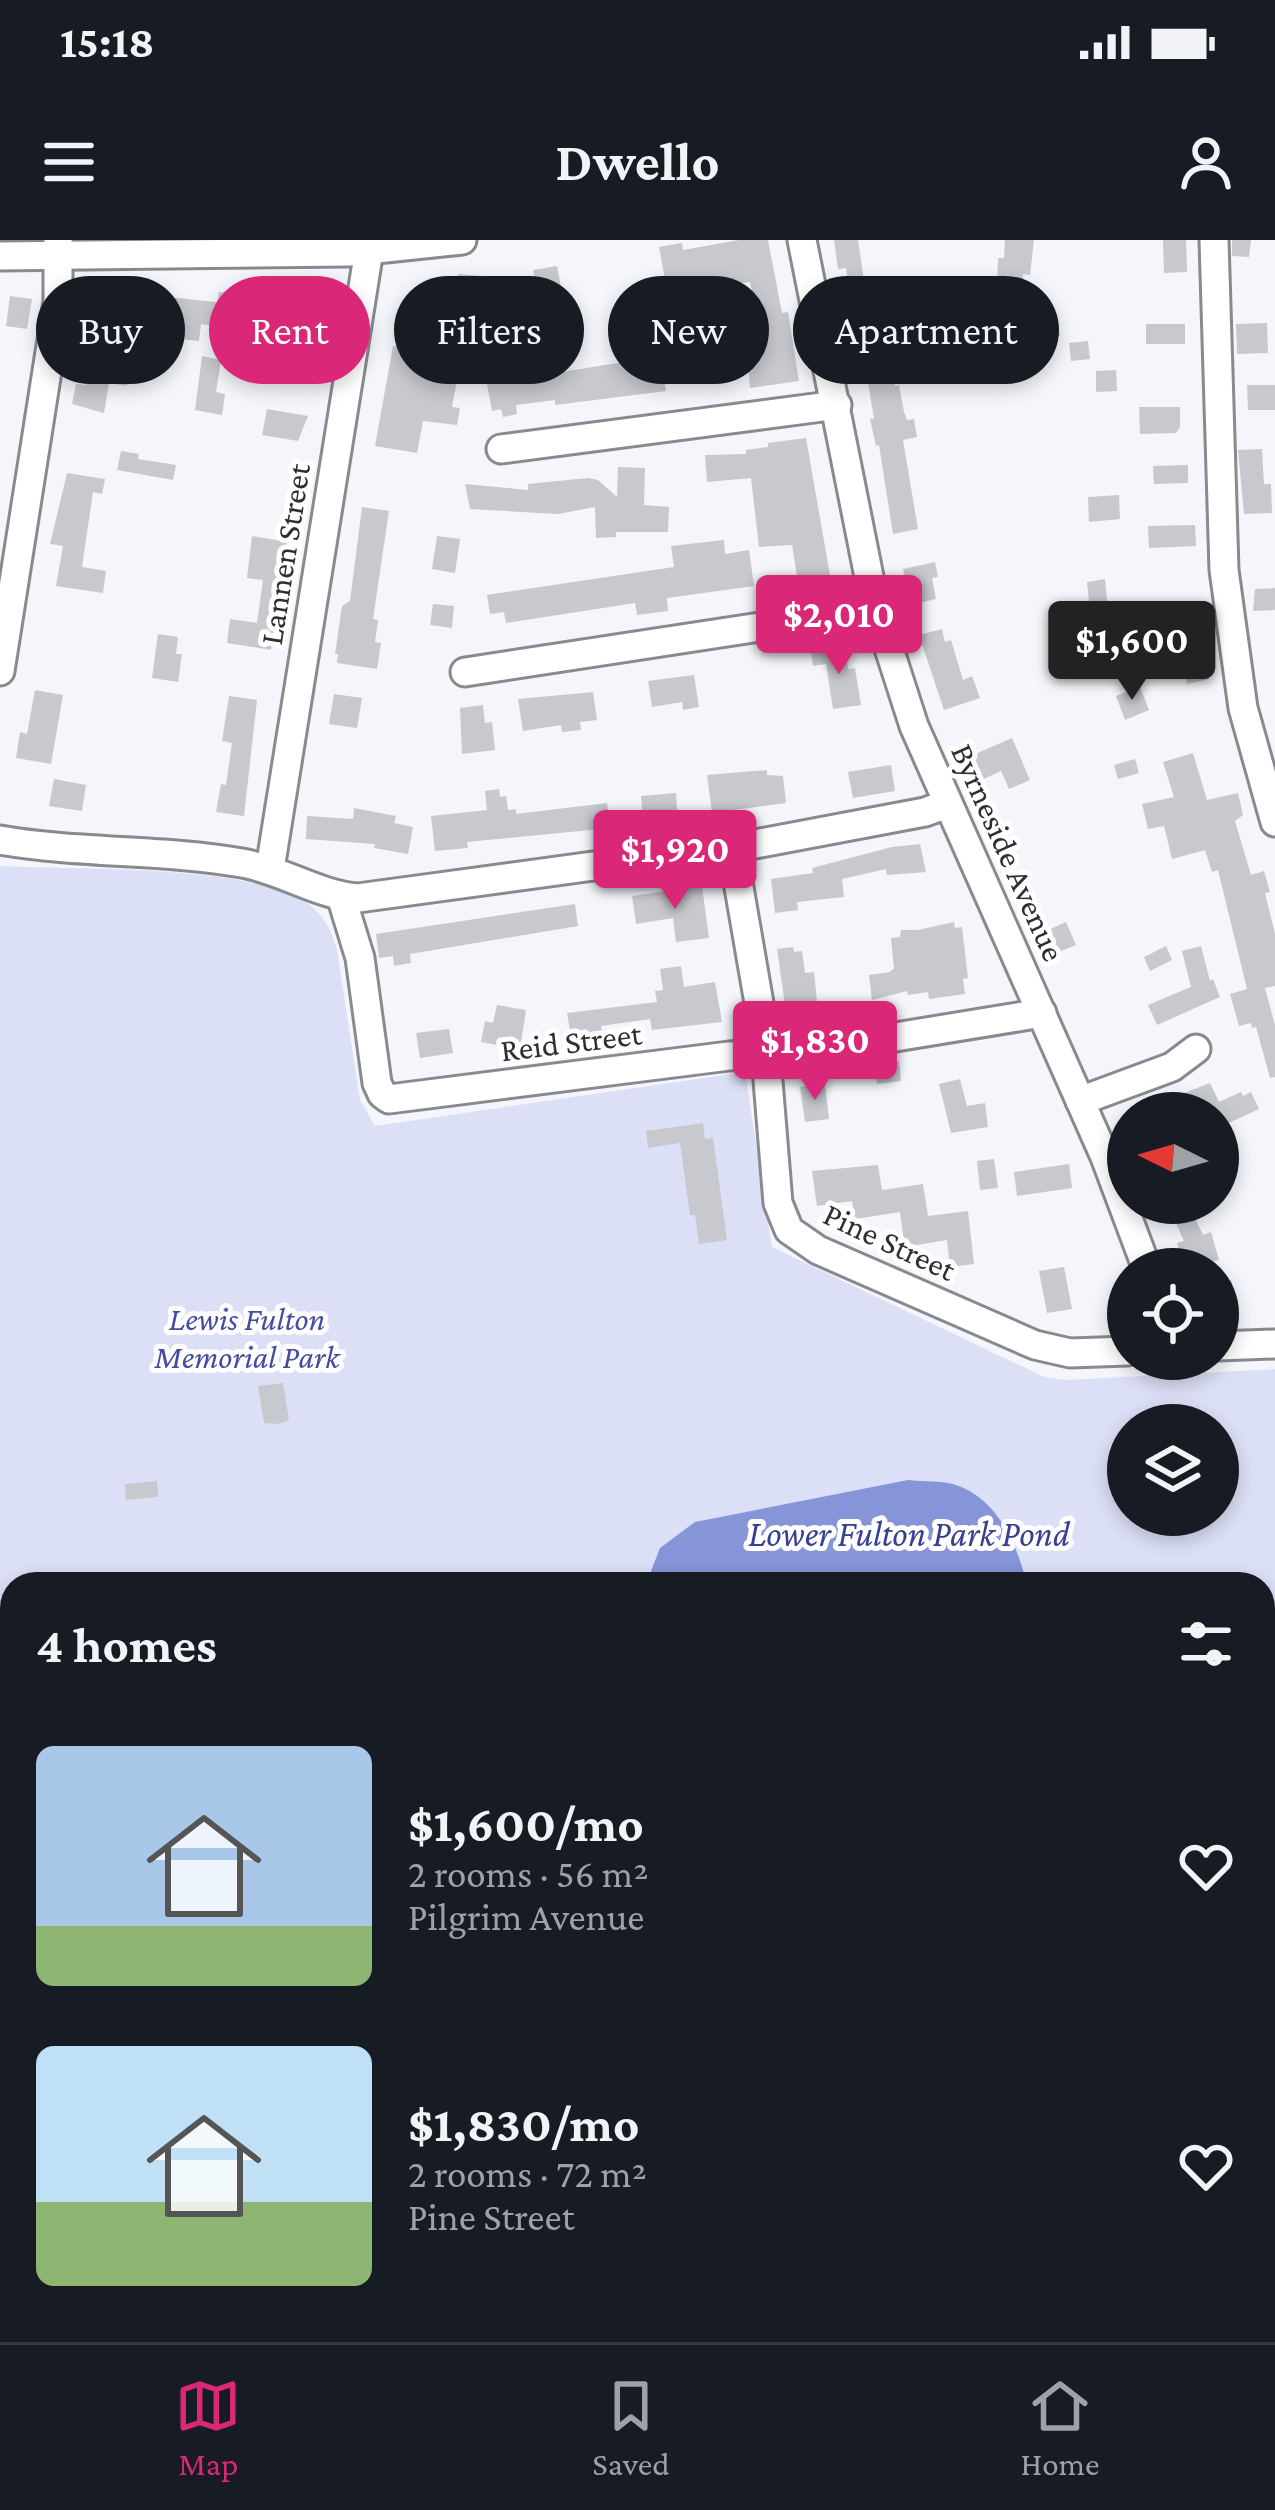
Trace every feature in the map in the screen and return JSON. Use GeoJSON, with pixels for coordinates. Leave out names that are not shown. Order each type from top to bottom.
{"type":"FeatureCollection","features":[{"type":"Feature","properties":{"kind":"street"},"geometry":{"type":"LineString","coordinates":[[0,256],[58,248],[356,248],[462,240]]}},
{"type":"Feature","properties":{"kind":"street","name":"Byrneside Avenue"},"geometry":{"type":"LineString","coordinates":[[802,240],[874,602],[914,726],[1140,1248]]}},
{"type":"Feature","properties":{"kind":"street"},"geometry":{"type":"LineString","coordinates":[[1214,240],[1224,570],[1236,674],[1270,786],[1275,822]]}},
{"type":"Feature","properties":{"kind":"street"},"geometry":{"type":"LineString","coordinates":[[0,671],[58,301],[58,248]]}},
{"type":"Feature","properties":{"kind":"street","name":"Lannen Street"},"geometry":{"type":"LineString","coordinates":[[270,869],[356,248]]}},
{"type":"Feature","properties":{"kind":"street"},"geometry":{"type":"LineString","coordinates":[[501,449],[837,405]]}},
{"type":"Feature","properties":{"kind":"street"},"geometry":{"type":"LineString","coordinates":[[465,672],[825,617],[874,602]]}},
{"type":"Feature","properties":{"kind":"street"},"geometry":{"type":"LineString","coordinates":[[0,840],[60,849],[212,859],[270,869],[340,896],[366,897],[732,847],[947,804]]}},
{"type":"Feature","properties":{"kind":"street","name":"Pine Street"},"geometry":{"type":"LineString","coordinates":[[732,847],[766,1054],[783,1220],[798,1238],[1034,1346],[1070,1353],[1107,1352]]}},
{"type":"Feature","properties":{"kind":"street","name":"Reid Street"},"geometry":{"type":"LineString","coordinates":[[340,896],[360,958],[377,1083],[389,1099],[877,1041],[1042,1013]]}},
{"type":"Feature","properties":{"kind":"street"},"geometry":{"type":"LineString","coordinates":[[1080,1101],[1172,1067],[1196,1048]]}},
{"type":"Feature","properties":{"kind":"street"},"geometry":{"type":"LineString","coordinates":[[1239,1345],[1275,1343]]}},
{"type":"Feature","properties":{"kind":"green space","name":"Lewis Fulton Memorial Park"},"geometry":{"type":"Polygon","coordinates":[[[0,866],[204,875],[280,890],[307,903],[323,918],[335,943],[360,1100],[375,1126],[745,1072],[772,1247],[1044,1377],[1239,1380],[1239,1371],[1275,1369],[1275,1572],[0,1572],[0,866]]]}},
{"type":"Feature","properties":{"kind":"water","name":"Lower Fulton Park Pond"},"geometry":{"type":"Polygon","coordinates":[[[908,1480],[951,1483],[971,1492],[994,1512],[1023,1572],[651,1572],[660,1548],[695,1522],[908,1480]]]}},
{"type":"Feature","properties":{"kind":"building"},"geometry":{"type":"Polygon","coordinates":[[[768,240],[782,313],[788,312],[793,382],[750,388],[750,384],[769,384],[769,276],[664,276],[659,247],[682,243],[683,250],[768,240]]]}},
{"type":"Feature","properties":{"kind":"building"},"geometry":{"type":"Polygon","coordinates":[[[834,240],[858,240],[863,276],[847,276],[846,268],[838,269],[834,240]]]}},
{"type":"Feature","properties":{"kind":"building"},"geometry":{"type":"Polygon","coordinates":[[[1005,240],[1034,240],[1030,275],[997,276],[998,258],[1004,258],[1005,240]]]}},
{"type":"Feature","properties":{"kind":"building"},"geometry":{"type":"Polygon","coordinates":[[[1163,240],[1186,240],[1187,272],[1164,273],[1163,240]]]}},
{"type":"Feature","properties":{"kind":"building"},"geometry":{"type":"Polygon","coordinates":[[[1232,240],[1251,240],[1249,257],[1232,256],[1232,240]]]}},
{"type":"Feature","properties":{"kind":"building"},"geometry":{"type":"Polygon","coordinates":[[[557,266],[559,276],[534,276],[533,270],[557,266]]]}},
{"type":"Feature","properties":{"kind":"building"},"geometry":{"type":"Polygon","coordinates":[[[10,296],[32,299],[27,329],[6,326],[10,296]]]}},
{"type":"Feature","properties":{"kind":"building"},"geometry":{"type":"Polygon","coordinates":[[[185,299],[209,301],[209,325],[201,324],[199,341],[185,339],[185,299]]]}},
{"type":"Feature","properties":{"kind":"building"},"geometry":{"type":"Polygon","coordinates":[[[1267,323],[1268,353],[1237,354],[1236,324],[1267,323]]]}},
{"type":"Feature","properties":{"kind":"building"},"geometry":{"type":"Polygon","coordinates":[[[1146,324],[1185,324],[1185,344],[1146,344],[1146,324]]]}},
{"type":"Feature","properties":{"kind":"building"},"geometry":{"type":"Polygon","coordinates":[[[1088,341],[1090,359],[1071,361],[1069,343],[1088,341]]]}},
{"type":"Feature","properties":{"kind":"building"},"geometry":{"type":"Polygon","coordinates":[[[393,346],[394,384],[456,384],[452,407],[460,408],[457,425],[423,421],[417,453],[375,446],[393,346]]]}},
{"type":"Feature","properties":{"kind":"building"},"geometry":{"type":"Polygon","coordinates":[[[202,356],[209,357],[209,384],[217,384],[216,392],[225,394],[222,415],[195,410],[202,356]]]}},
{"type":"Feature","properties":{"kind":"building"},"geometry":{"type":"Polygon","coordinates":[[[608,365],[608,384],[665,384],[666,391],[555,405],[555,400],[516,405],[517,414],[503,417],[501,409],[492,411],[487,384],[584,384],[584,368],[608,365]]]}},
{"type":"Feature","properties":{"kind":"building"},"geometry":{"type":"Polygon","coordinates":[[[1116,370],[1117,391],[1096,392],[1096,371],[1116,370]]]}},
{"type":"Feature","properties":{"kind":"building"},"geometry":{"type":"Polygon","coordinates":[[[76,384],[109,384],[104,413],[72,404],[76,384]]]}},
{"type":"Feature","properties":{"kind":"building"},"geometry":{"type":"Polygon","coordinates":[[[868,384],[899,385],[904,412],[907,420],[914,419],[917,437],[903,440],[918,529],[893,534],[879,445],[870,419],[874,419],[868,384]]]}},
{"type":"Feature","properties":{"kind":"building"},"geometry":{"type":"Polygon","coordinates":[[[1247,385],[1275,385],[1275,410],[1248,410],[1247,385]]]}},
{"type":"Feature","properties":{"kind":"building"},"geometry":{"type":"Polygon","coordinates":[[[1139,407],[1180,407],[1180,427],[1176,433],[1140,434],[1139,407]]]}},
{"type":"Feature","properties":{"kind":"building"},"geometry":{"type":"Polygon","coordinates":[[[267,409],[308,416],[298,441],[262,435],[267,409]]]}},
{"type":"Feature","properties":{"kind":"building"},"geometry":{"type":"Polygon","coordinates":[[[806,438],[830,587],[805,590],[803,575],[797,576],[792,545],[759,547],[751,478],[707,482],[705,455],[746,454],[768,443],[806,438]]]}},
{"type":"Feature","properties":{"kind":"building"},"geometry":{"type":"Polygon","coordinates":[[[1262,449],[1272,513],[1244,514],[1238,450],[1262,449]]]}},
{"type":"Feature","properties":{"kind":"building"},"geometry":{"type":"Polygon","coordinates":[[[121,451],[176,465],[173,480],[117,470],[121,451]]]}},
{"type":"Feature","properties":{"kind":"building"},"geometry":{"type":"Polygon","coordinates":[[[1188,465],[1188,483],[1154,484],[1153,466],[1188,465]]]}},
{"type":"Feature","properties":{"kind":"building"},"geometry":{"type":"Polygon","coordinates":[[[618,467],[645,468],[644,505],[669,507],[668,532],[616,532],[616,537],[596,538],[595,507],[558,514],[470,509],[465,484],[528,490],[528,484],[588,478],[598,480],[617,497],[618,467]]]}},
{"type":"Feature","properties":{"kind":"building"},"geometry":{"type":"Polygon","coordinates":[[[67,473],[105,479],[102,494],[93,492],[82,567],[106,571],[103,593],[56,586],[63,546],[50,544],[67,473]]]}},
{"type":"Feature","properties":{"kind":"building"},"geometry":{"type":"Polygon","coordinates":[[[1119,495],[1120,519],[1089,522],[1088,497],[1119,495]]]}},
{"type":"Feature","properties":{"kind":"building"},"geometry":{"type":"Polygon","coordinates":[[[362,507],[389,511],[373,619],[378,620],[375,642],[381,643],[377,669],[337,663],[335,654],[342,606],[350,601],[362,507]]]}},
{"type":"Feature","properties":{"kind":"building"},"geometry":{"type":"Polygon","coordinates":[[[1195,525],[1196,546],[1149,548],[1148,526],[1195,525]]]}},
{"type":"Feature","properties":{"kind":"building"},"geometry":{"type":"Polygon","coordinates":[[[252,536],[287,542],[271,650],[227,643],[230,619],[257,623],[263,580],[247,578],[252,536]]]}},
{"type":"Feature","properties":{"kind":"building"},"geometry":{"type":"Polygon","coordinates":[[[437,536],[460,539],[455,573],[432,569],[437,536]]]}},
{"type":"Feature","properties":{"kind":"building"},"geometry":{"type":"Polygon","coordinates":[[[724,540],[725,554],[749,550],[754,586],[667,598],[668,611],[637,615],[635,603],[506,623],[504,612],[490,614],[487,595],[674,567],[671,546],[724,540]]]}},
{"type":"Feature","properties":{"kind":"building"},"geometry":{"type":"Polygon","coordinates":[[[935,562],[936,599],[910,605],[903,569],[935,562]]]}},
{"type":"Feature","properties":{"kind":"building"},"geometry":{"type":"Polygon","coordinates":[[[1105,579],[1108,610],[1090,611],[1087,582],[1105,579]]]}},
{"type":"Feature","properties":{"kind":"building"},"geometry":{"type":"Polygon","coordinates":[[[1275,588],[1275,610],[1253,611],[1255,589],[1275,588]]]}},
{"type":"Feature","properties":{"kind":"building"},"geometry":{"type":"Polygon","coordinates":[[[433,604],[454,606],[452,628],[430,625],[433,604]]]}},
{"type":"Feature","properties":{"kind":"building"},"geometry":{"type":"Polygon","coordinates":[[[1201,609],[1209,636],[1203,637],[1209,679],[1187,684],[1179,644],[1149,652],[1141,625],[1201,609]]]}},
{"type":"Feature","properties":{"kind":"building"},"geometry":{"type":"Polygon","coordinates":[[[942,629],[945,642],[951,640],[963,680],[972,676],[980,698],[944,710],[919,635],[942,629]]]}},
{"type":"Feature","properties":{"kind":"building"},"geometry":{"type":"Polygon","coordinates":[[[158,634],[178,637],[176,654],[182,654],[178,682],[152,678],[158,634]]]}},
{"type":"Feature","properties":{"kind":"building"},"geometry":{"type":"Polygon","coordinates":[[[845,646],[848,669],[855,668],[861,705],[833,709],[826,664],[813,666],[811,651],[845,646]]]}},
{"type":"Feature","properties":{"kind":"building"},"geometry":{"type":"Polygon","coordinates":[[[694,675],[699,707],[683,710],[682,702],[652,707],[648,681],[694,675]]]}},
{"type":"Feature","properties":{"kind":"building"},"geometry":{"type":"Polygon","coordinates":[[[1140,687],[1149,710],[1125,720],[1116,696],[1140,687]]]}},
{"type":"Feature","properties":{"kind":"building"},"geometry":{"type":"Polygon","coordinates":[[[35,690],[63,695],[51,764],[16,758],[20,732],[27,734],[35,690]]]}},
{"type":"Feature","properties":{"kind":"building"},"geometry":{"type":"Polygon","coordinates":[[[593,692],[597,720],[580,722],[581,730],[562,732],[561,725],[523,731],[518,699],[593,692]]]}},
{"type":"Feature","properties":{"kind":"building"},"geometry":{"type":"Polygon","coordinates":[[[334,694],[362,698],[357,728],[329,724],[334,694]]]}},
{"type":"Feature","properties":{"kind":"building"},"geometry":{"type":"Polygon","coordinates":[[[229,696],[257,700],[244,816],[216,812],[221,784],[226,785],[232,743],[222,741],[229,696]]]}},
{"type":"Feature","properties":{"kind":"building"},"geometry":{"type":"Polygon","coordinates":[[[483,705],[485,723],[492,722],[495,750],[462,754],[460,708],[483,705]]]}},
{"type":"Feature","properties":{"kind":"building"},"geometry":{"type":"Polygon","coordinates":[[[1012,738],[1030,780],[1009,789],[1001,771],[977,782],[966,758],[1012,738]]]}},
{"type":"Feature","properties":{"kind":"building"},"geometry":{"type":"Polygon","coordinates":[[[1193,753],[1207,800],[1238,793],[1243,815],[1235,821],[1251,875],[1264,871],[1270,892],[1265,893],[1275,934],[1275,986],[1265,988],[1275,1025],[1275,1077],[1270,1078],[1256,1027],[1251,1023],[1239,1026],[1230,994],[1247,989],[1218,870],[1212,872],[1205,850],[1172,859],[1164,826],[1148,829],[1142,804],[1174,797],[1163,762],[1193,753]]]}},
{"type":"Feature","properties":{"kind":"building"},"geometry":{"type":"Polygon","coordinates":[[[1135,759],[1139,773],[1118,779],[1114,765],[1135,759]]]}},
{"type":"Feature","properties":{"kind":"building"},"geometry":{"type":"Polygon","coordinates":[[[891,765],[895,791],[853,798],[848,772],[891,765]]]}},
{"type":"Feature","properties":{"kind":"building"},"geometry":{"type":"Polygon","coordinates":[[[767,770],[767,775],[783,776],[786,803],[712,813],[707,775],[767,770]]]}},
{"type":"Feature","properties":{"kind":"building"},"geometry":{"type":"Polygon","coordinates":[[[54,779],[86,785],[82,811],[49,806],[54,779]]]}},
{"type":"Feature","properties":{"kind":"building"},"geometry":{"type":"Polygon","coordinates":[[[499,789],[500,797],[506,796],[508,810],[516,809],[516,814],[607,803],[611,828],[467,842],[468,848],[435,851],[431,816],[487,810],[485,791],[499,789]]]}},
{"type":"Feature","properties":{"kind":"building"},"geometry":{"type":"Polygon","coordinates":[[[676,793],[678,822],[643,824],[641,796],[676,793]]]}},
{"type":"Feature","properties":{"kind":"building"},"geometry":{"type":"Polygon","coordinates":[[[354,808],[396,816],[394,823],[413,827],[408,854],[374,848],[375,844],[306,839],[307,816],[353,819],[354,808]]]}},
{"type":"Feature","properties":{"kind":"building"},"geometry":{"type":"Polygon","coordinates":[[[920,844],[926,872],[887,875],[886,869],[842,879],[844,897],[797,902],[798,910],[775,913],[771,879],[813,873],[812,868],[920,844]]]}},
{"type":"Feature","properties":{"kind":"building"},"geometry":{"type":"Polygon","coordinates":[[[702,886],[709,938],[676,942],[673,918],[636,924],[632,896],[702,886]]]}},
{"type":"Feature","properties":{"kind":"building"},"geometry":{"type":"Polygon","coordinates":[[[575,904],[578,926],[410,954],[411,963],[394,966],[393,956],[379,958],[376,934],[575,904]]]}},
{"type":"Feature","properties":{"kind":"building"},"geometry":{"type":"Polygon","coordinates":[[[954,922],[955,928],[962,927],[968,978],[963,979],[965,994],[929,999],[928,992],[908,995],[907,991],[872,1000],[869,975],[894,968],[891,938],[900,937],[901,930],[954,922]]]}},
{"type":"Feature","properties":{"kind":"building"},"geometry":{"type":"Polygon","coordinates":[[[1066,922],[1076,945],[1047,957],[1037,935],[1066,922]]]}},
{"type":"Feature","properties":{"kind":"building"},"geometry":{"type":"Polygon","coordinates":[[[1166,946],[1172,960],[1150,971],[1144,957],[1166,946]]]}},
{"type":"Feature","properties":{"kind":"building"},"geometry":{"type":"Polygon","coordinates":[[[1201,946],[1210,981],[1213,979],[1220,997],[1157,1025],[1148,1005],[1191,987],[1182,951],[1201,946]]]}},
{"type":"Feature","properties":{"kind":"building"},"geometry":{"type":"Polygon","coordinates":[[[793,947],[794,952],[802,951],[805,973],[814,972],[818,1011],[801,1013],[800,1004],[785,1005],[777,949],[793,947]]]}},
{"type":"Feature","properties":{"kind":"building"},"geometry":{"type":"Polygon","coordinates":[[[681,966],[684,987],[715,982],[722,1022],[652,1030],[650,1019],[571,1036],[567,1013],[657,1002],[655,991],[663,990],[660,969],[681,966]]]}},
{"type":"Feature","properties":{"kind":"building"},"geometry":{"type":"Polygon","coordinates":[[[497,1005],[526,1010],[520,1049],[481,1042],[485,1021],[493,1023],[497,1005]]]}},
{"type":"Feature","properties":{"kind":"building"},"geometry":{"type":"Polygon","coordinates":[[[449,1029],[453,1053],[420,1058],[416,1033],[449,1029]]]}},
{"type":"Feature","properties":{"kind":"building"},"geometry":{"type":"Polygon","coordinates":[[[899,1061],[901,1081],[877,1084],[875,1064],[899,1061]]]}},
{"type":"Feature","properties":{"kind":"building"},"geometry":{"type":"Polygon","coordinates":[[[960,1079],[967,1106],[985,1103],[988,1127],[951,1133],[939,1084],[960,1079]]]}},
{"type":"Feature","properties":{"kind":"building"},"geometry":{"type":"Polygon","coordinates":[[[1210,1083],[1214,1092],[1187,1092],[1210,1083]]]}},
{"type":"Feature","properties":{"kind":"building"},"geometry":{"type":"Polygon","coordinates":[[[825,1084],[829,1119],[805,1122],[800,1087],[825,1084]]]}},
{"type":"Feature","properties":{"kind":"building"},"geometry":{"type":"Polygon","coordinates":[[[1251,1092],[1259,1109],[1239,1118],[1239,1093],[1251,1092]]]}},
{"type":"Feature","properties":{"kind":"building"},"geometry":{"type":"Polygon","coordinates":[[[703,1123],[705,1139],[713,1138],[727,1240],[699,1244],[680,1143],[648,1148],[646,1131],[703,1123]]]}},
{"type":"Feature","properties":{"kind":"building"},"geometry":{"type":"Polygon","coordinates":[[[994,1159],[998,1188],[980,1190],[977,1161],[994,1159]]]}},
{"type":"Feature","properties":{"kind":"building"},"geometry":{"type":"Polygon","coordinates":[[[1069,1164],[1072,1188],[1017,1196],[1014,1172],[1069,1164]]]}},
{"type":"Feature","properties":{"kind":"building"},"geometry":{"type":"Polygon","coordinates":[[[878,1165],[882,1190],[923,1184],[928,1216],[968,1211],[974,1264],[950,1267],[947,1240],[905,1247],[900,1212],[855,1219],[852,1201],[817,1206],[812,1171],[878,1165]]]}},
{"type":"Feature","properties":{"kind":"building"},"geometry":{"type":"Polygon","coordinates":[[[1176,1224],[1198,1224],[1203,1235],[1211,1232],[1216,1248],[1179,1248],[1177,1243],[1184,1241],[1176,1224]]]}},
{"type":"Feature","properties":{"kind":"building"},"geometry":{"type":"Polygon","coordinates":[[[1064,1267],[1072,1309],[1047,1313],[1039,1271],[1064,1267]]]}},
{"type":"Feature","properties":{"kind":"building"},"geometry":{"type":"Polygon","coordinates":[[[283,1383],[289,1420],[264,1423],[258,1386],[283,1383]]]}},
{"type":"Feature","properties":{"kind":"building"},"geometry":{"type":"Polygon","coordinates":[[[157,1481],[158,1497],[126,1500],[125,1484],[157,1481]]]}}]}
